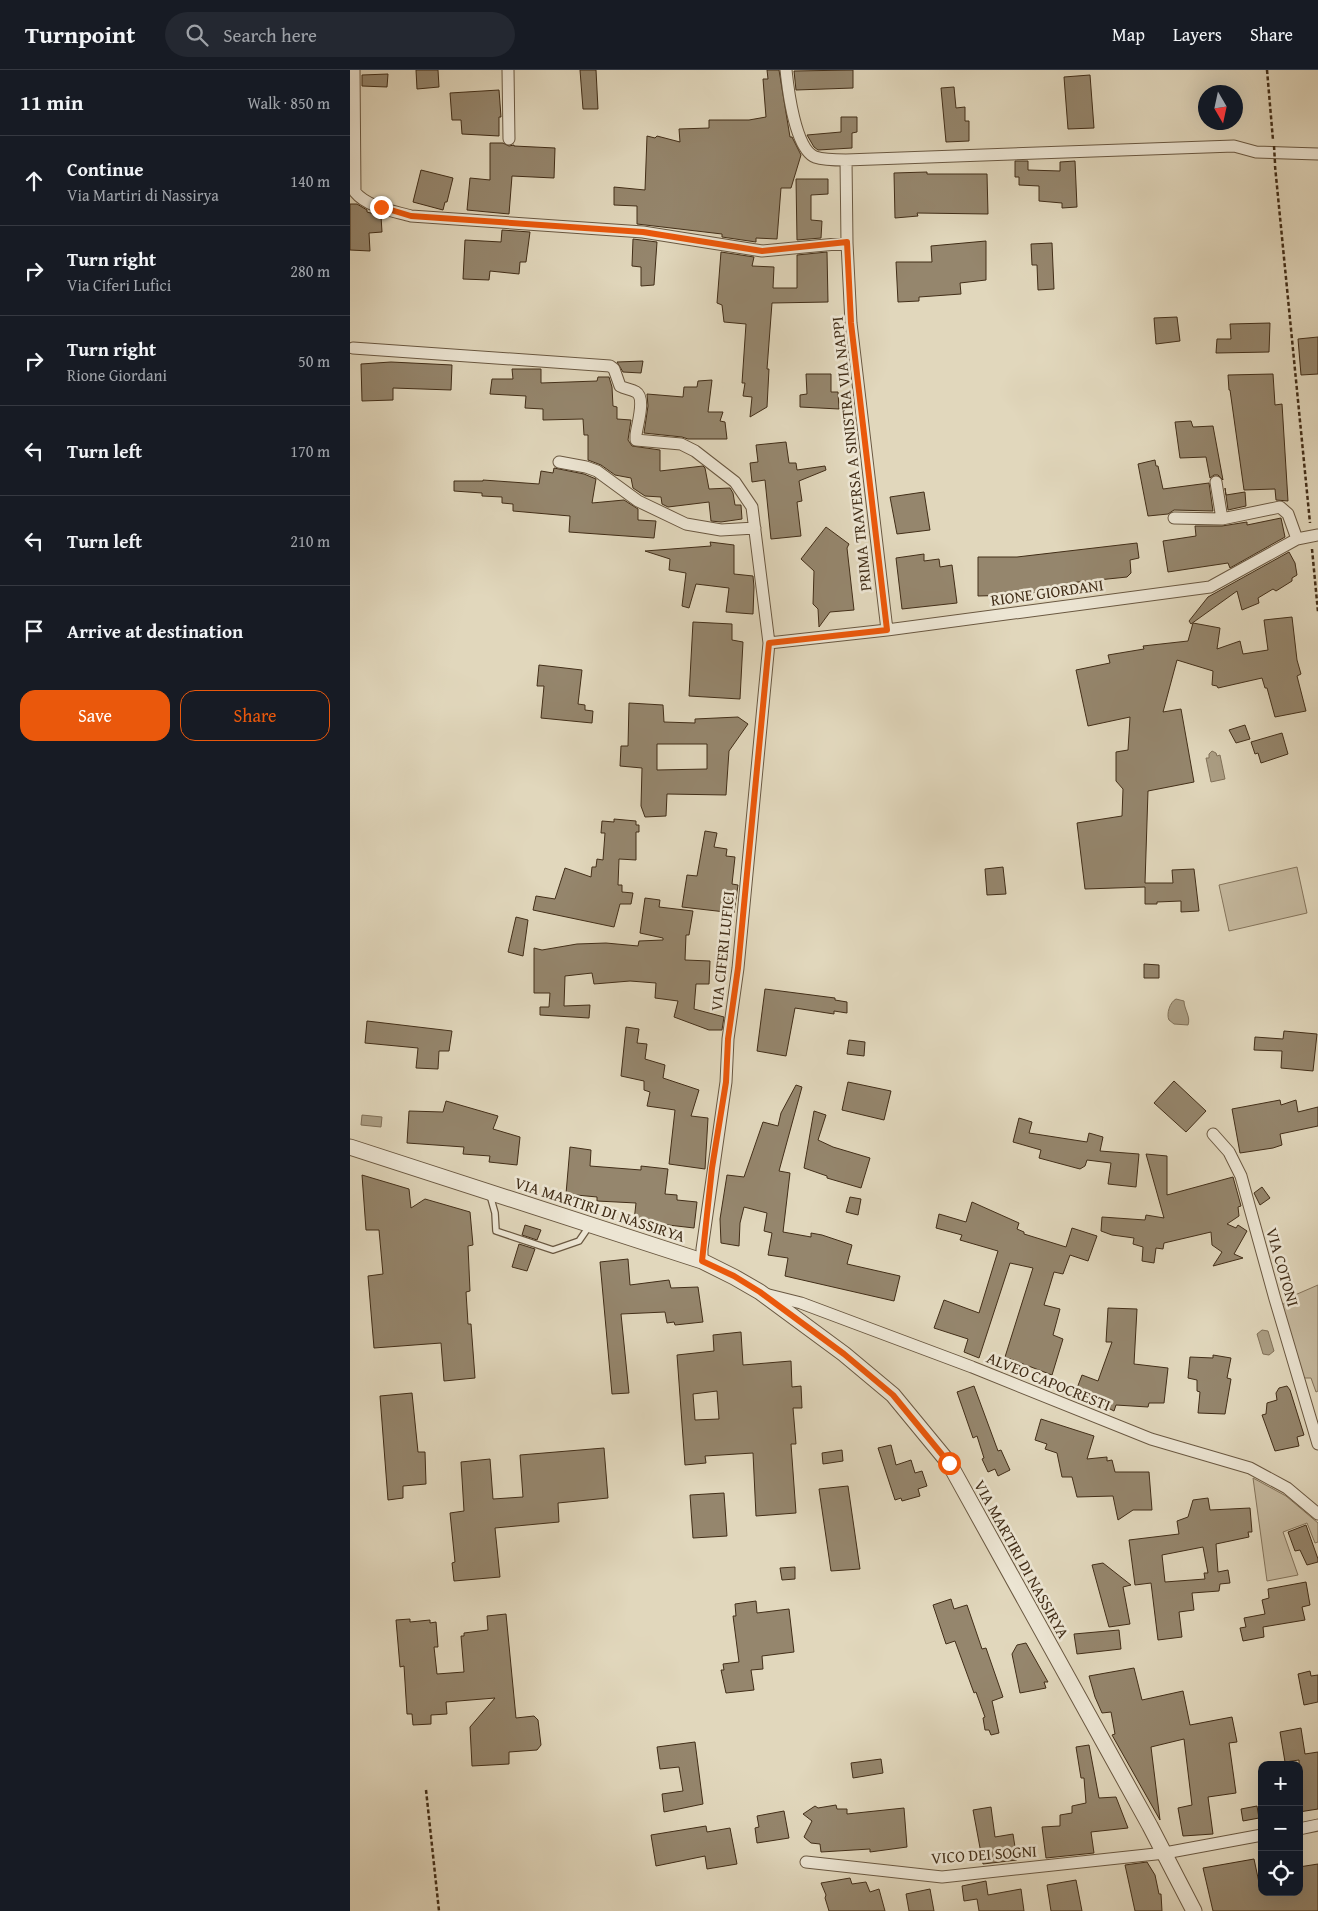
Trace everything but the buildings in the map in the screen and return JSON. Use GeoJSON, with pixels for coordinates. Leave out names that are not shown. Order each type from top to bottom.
{"type":"FeatureCollection","features":[{"type":"Feature","properties":{"kind":"street"},"geometry":{"type":"LineString","coordinates":[[354,70],[352,192],[358,197],[381,207],[411,216],[643,232],[762,251],[847,242]]}},
{"type":"Feature","properties":{"kind":"street"},"geometry":{"type":"LineString","coordinates":[[508,70],[509,139]]}},
{"type":"Feature","properties":{"kind":"street"},"geometry":{"type":"LineString","coordinates":[[786,70],[790,106],[800,136],[808,152],[814,156],[846,160],[1234,146],[1256,152],[1318,154]]}},
{"type":"Feature","properties":{"kind":"street","name":"PRIMA TRAVERSA A SINISTRA VIA NAPPI"},"geometry":{"type":"LineString","coordinates":[[846,160],[847,242],[851,323],[887,630]]}},
{"type":"Feature","properties":{"kind":"street","name":"VIA CIFERI LUFICI"},"geometry":{"type":"LineString","coordinates":[[353,348],[610,366],[614,369],[620,386],[636,392],[640,396],[641,402],[636,440],[681,444],[695,451],[735,482],[752,507],[769,643],[738,968],[728,1039],[726,1082],[712,1168],[702,1261]]}},
{"type":"Feature","properties":{"kind":"street"},"geometry":{"type":"LineString","coordinates":[[559,462],[579,465],[597,471],[638,502],[686,524],[721,530],[755,528]]}},
{"type":"Feature","properties":{"kind":"street"},"geometry":{"type":"LineString","coordinates":[[1216,482],[1222,519]]}},
{"type":"Feature","properties":{"kind":"street"},"geometry":{"type":"LineString","coordinates":[[1174,518],[1222,519],[1280,507],[1288,514],[1297,539]]}},
{"type":"Feature","properties":{"kind":"street","name":"RIONE GIORDANI"},"geometry":{"type":"LineString","coordinates":[[769,643],[887,630],[1210,587],[1297,539],[1315,536]]}},
{"type":"Feature","properties":{"kind":"street","name":"VIA COTONI"},"geometry":{"type":"LineString","coordinates":[[1213,1134],[1229,1152],[1241,1176],[1318,1444]]}},
{"type":"Feature","properties":{"kind":"street","name":"VIA MARTIRI DI NASSIRYA"},"geometry":{"type":"LineString","coordinates":[[350,1147],[702,1261],[734,1276],[760,1292],[844,1354],[893,1395],[949,1463],[1165,1853],[1194,1911]]}},
{"type":"Feature","properties":{"kind":"street","name":"ALVEO CAPOCRESTI"},"geometry":{"type":"LineString","coordinates":[[760,1292],[802,1303],[972,1367],[1151,1440],[1250,1468],[1287,1488],[1318,1514]]}},
{"type":"Feature","properties":{"kind":"street"},"geometry":{"type":"LineString","coordinates":[[1303,1828],[1318,1825]]}},
{"type":"Feature","properties":{"kind":"street","name":"VICO DEI SOGNI"},"geometry":{"type":"LineString","coordinates":[[806,1862],[942,1877],[1165,1853],[1258,1836]]}},
{"type":"Feature","properties":{"kind":"lane"},"geometry":{"type":"LineString","coordinates":[[488,1191],[496,1213],[496,1231],[553,1250],[580,1240],[591,1224]]}},
{"type":"Feature","properties":{"kind":"path"},"geometry":{"type":"LineString","coordinates":[[1267,70],[1275,163],[1315,536],[1318,612]]}},
{"type":"Feature","properties":{"kind":"path"},"geometry":{"type":"LineString","coordinates":[[426,1790],[439,1911]]}},
{"type":"Feature","properties":{"kind":"shaded area"},"geometry":{"type":"Polygon","coordinates":[[[1212,751],[1217,756],[1220,755],[1225,779],[1211,782],[1206,758],[1209,758],[1209,754],[1212,751]]]}},
{"type":"Feature","properties":{"kind":"shaded area"},"geometry":{"type":"Polygon","coordinates":[[[1297,867],[1307,913],[1229,931],[1219,885],[1297,867]]]}},
{"type":"Feature","properties":{"kind":"shaded area"},"geometry":{"type":"Polygon","coordinates":[[[1176,999],[1184,1001],[1189,1019],[1188,1025],[1174,1024],[1169,1020],[1169,1008],[1176,999]]]}},
{"type":"Feature","properties":{"kind":"shaded area"},"geometry":{"type":"Polygon","coordinates":[[[362,1115],[382,1117],[381,1127],[361,1125],[362,1115]]]}},
{"type":"Feature","properties":{"kind":"shaded area"},"geometry":{"type":"Polygon","coordinates":[[[1318,1285],[1318,1391],[1316,1392],[1311,1378],[1303,1378],[1282,1306],[1288,1298],[1318,1285]]]}},
{"type":"Feature","properties":{"kind":"shaded area"},"geometry":{"type":"Polygon","coordinates":[[[1262,1330],[1268,1331],[1274,1351],[1269,1355],[1263,1354],[1257,1334],[1262,1330]]]}},
{"type":"Feature","properties":{"kind":"shaded area"},"geometry":{"type":"Polygon","coordinates":[[[1253,1478],[1286,1496],[1318,1523],[1318,1542],[1315,1543],[1307,1523],[1283,1532],[1298,1575],[1267,1581],[1253,1478]]]}},
{"type":"Feature","properties":{"kind":"route"},"geometry":{"type":"LineString","coordinates":[[381,207],[411,216],[643,232],[762,251],[847,242],[851,323],[887,630],[769,643],[738,968],[728,1039],[726,1082],[712,1168],[702,1261],[734,1276],[760,1292],[844,1354],[893,1395],[949,1463]]}}]}
